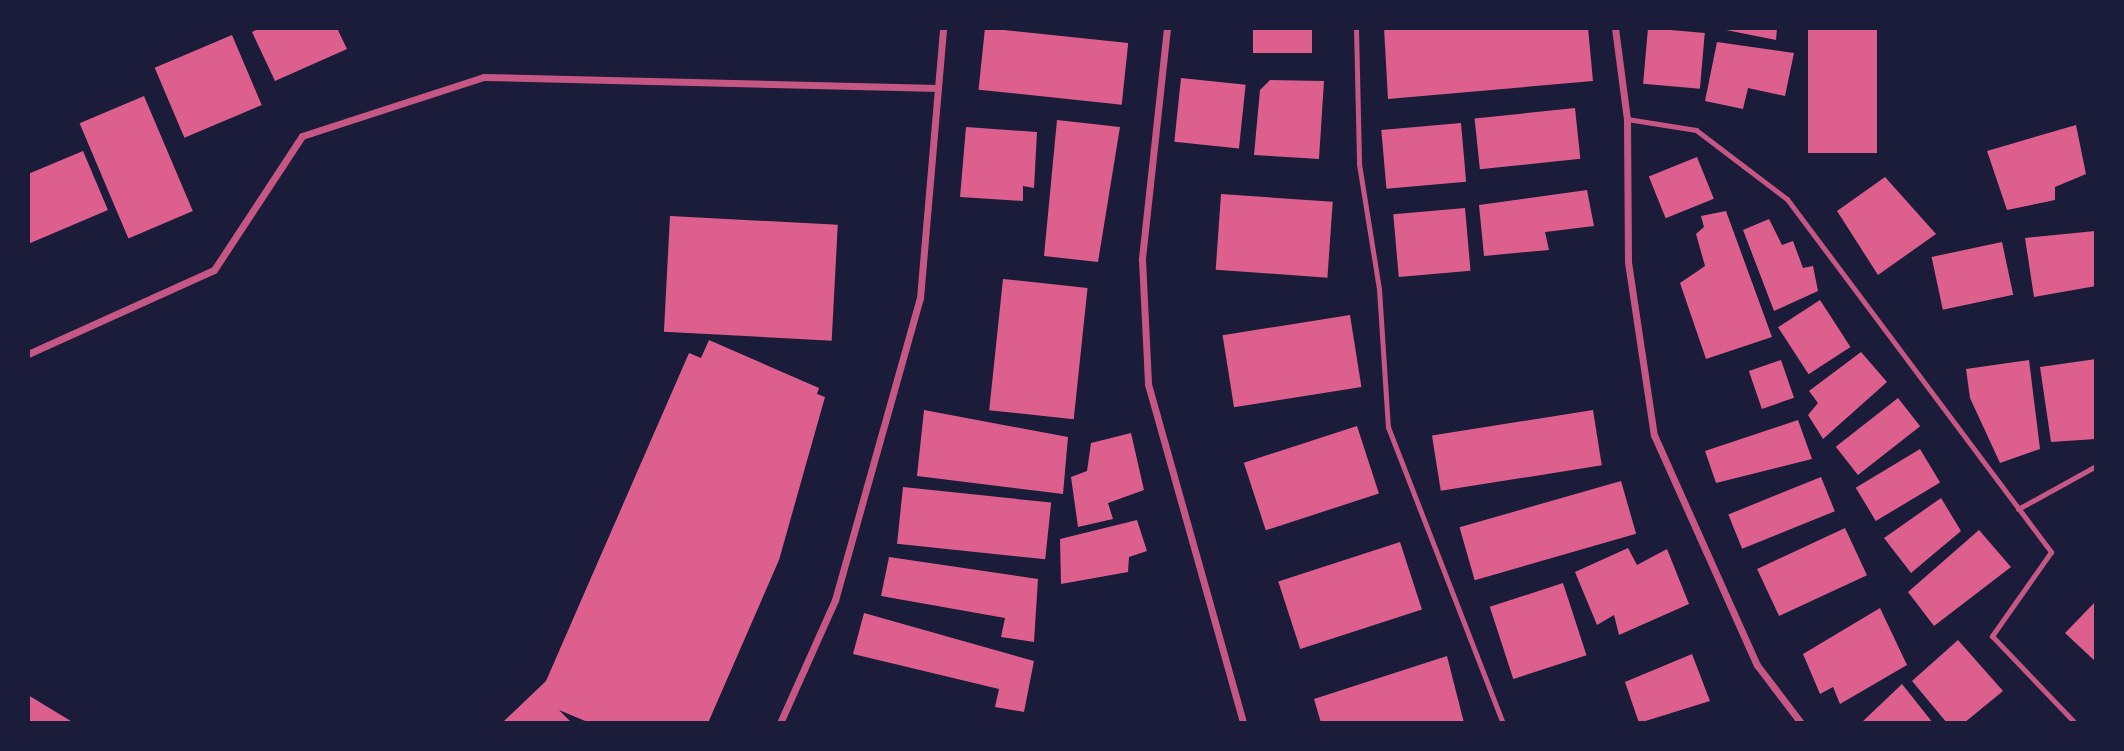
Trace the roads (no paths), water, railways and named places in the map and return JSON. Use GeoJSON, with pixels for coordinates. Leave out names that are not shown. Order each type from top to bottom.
{"type":"FeatureCollection","features":[{"type":"Feature","properties":{"kind":"street"},"geometry":{"type":"LineString","coordinates":[[780,723],[835,600],[901,378],[927,253],[943,28]]}},
{"type":"Feature","properties":{"kind":"street"},"geometry":{"type":"LineString","coordinates":[[1167,28],[1142,260],[1148,384],[1243,723]]}},
{"type":"Feature","properties":{"kind":"street"},"geometry":{"type":"LineString","coordinates":[[1615,28],[1628,119],[1628,262],[1654,435],[1757,665],[1801,723]]}},
{"type":"Feature","properties":{"kind":"street"},"geometry":{"type":"LineString","coordinates":[[28,354],[214,270],[302,135],[484,77],[938,88]]}},
{"type":"Feature","properties":{"kind":"lane"},"geometry":{"type":"LineString","coordinates":[[1356,28],[1359,164],[1379,289],[1388,427],[1503,723]]}},
{"type":"Feature","properties":{"kind":"lane"},"geometry":{"type":"LineString","coordinates":[[1628,119],[1696,130],[1787,199],[2050,552],[1992,636],[2075,723]]}},
{"type":"Feature","properties":{"kind":"lane"},"geometry":{"type":"LineString","coordinates":[[2018,509],[2096,466]]}}]}
